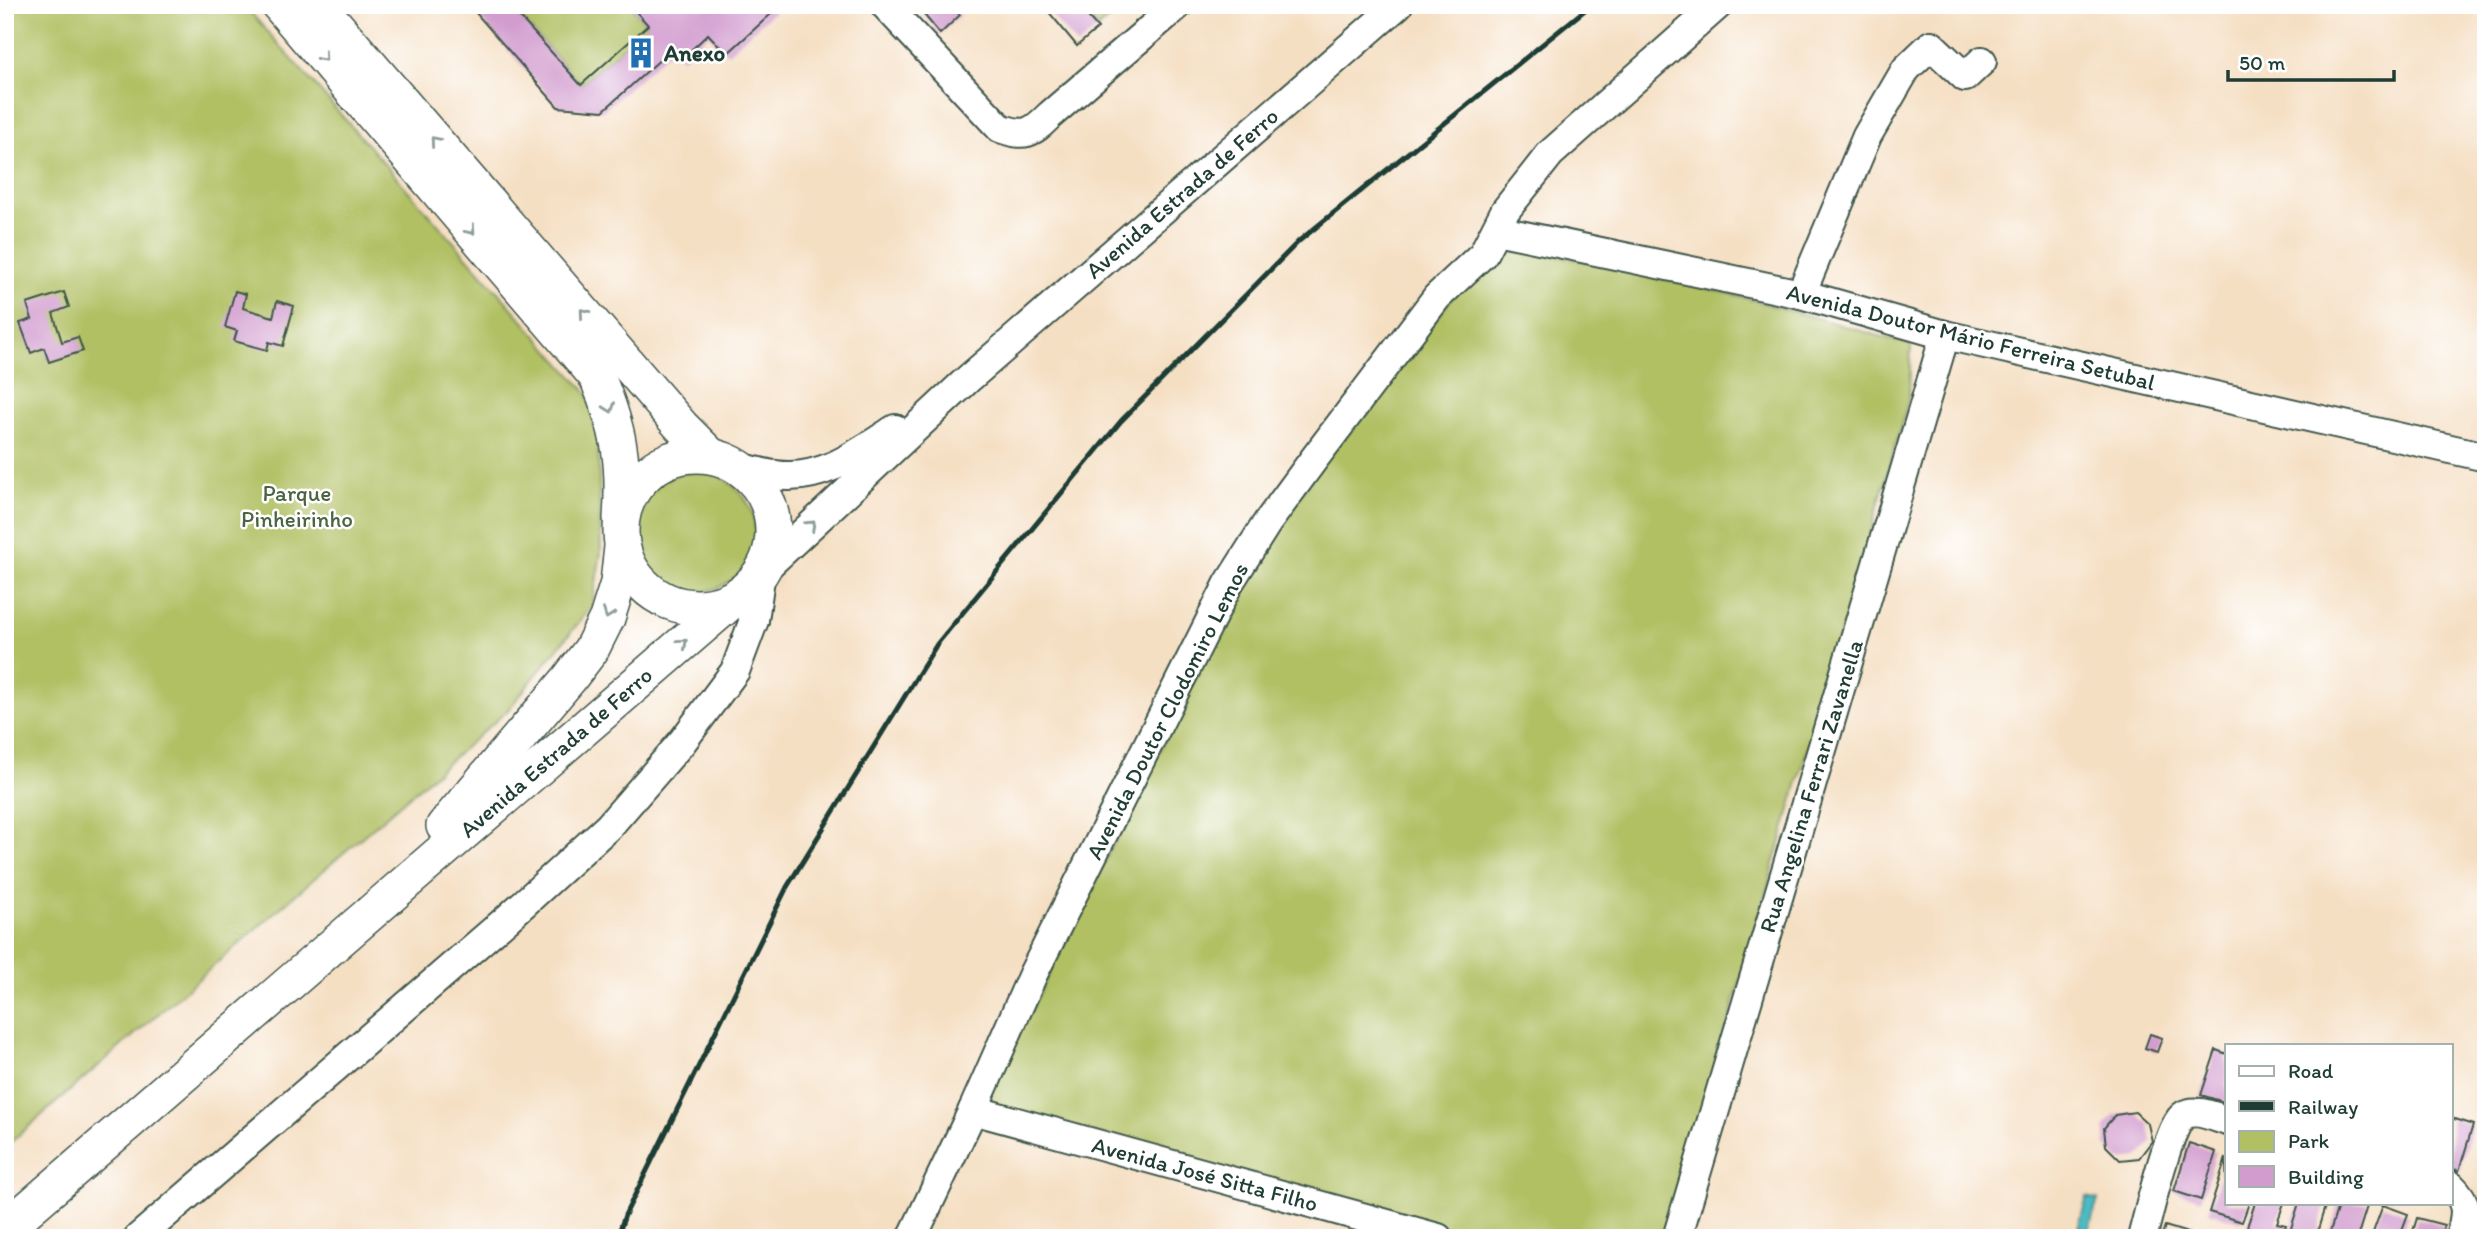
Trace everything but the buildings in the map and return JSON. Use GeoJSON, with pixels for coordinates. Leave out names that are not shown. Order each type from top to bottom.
{"type":"FeatureCollection","features":[{"type":"Feature","properties":{"kind":"main road"},"geometry":{"type":"LineString","coordinates":[[279,5],[597,377],[612,410],[620,445],[624,482],[622,533]]}},
{"type":"Feature","properties":{"kind":"main road"},"geometry":{"type":"LineString","coordinates":[[318,5],[681,426],[724,461]]}},
{"type":"Feature","properties":{"kind":"main road","name":"Avenida Estrada de Ferro"},"geometry":{"type":"LineString","coordinates":[[5,1230],[371,911],[752,595],[773,544],[772,514],[760,487],[724,461],[681,456],[653,468],[633,490],[622,533],[618,583],[607,618],[591,650],[371,911]]}},
{"type":"Feature","properties":{"kind":"main road","name":"Avenida Estrada de Ferro"},"geometry":{"type":"LineString","coordinates":[[622,533],[634,575],[656,595],[684,606],[713,606],[752,595]]}},
{"type":"Feature","properties":{"kind":"street"},"geometry":{"type":"LineString","coordinates":[[886,5],[1000,128],[1018,134],[1035,130],[1178,5]]}},
{"type":"Feature","properties":{"kind":"street","name":"Avenida Estrada de Ferro"},"geometry":{"type":"LineString","coordinates":[[752,595],[967,380],[1398,5]]}},
{"type":"Feature","properties":{"kind":"street","name":"Avenida Doutor Clodomiro Lemos"},"geometry":{"type":"LineString","coordinates":[[912,1238],[973,1110],[1033,974],[1230,583],[1268,523],[1437,297],[1483,254],[1505,211],[1550,154],[1718,5]]}},
{"type":"Feature","properties":{"kind":"street"},"geometry":{"type":"LineString","coordinates":[[1801,294],[1867,135],[1906,69],[1931,45],[1965,77],[1982,61]]}},
{"type":"Feature","properties":{"kind":"street","name":"Avenida Doutor Mário Ferreira Setubal"},"geometry":{"type":"LineString","coordinates":[[1496,230],[1801,294],[1945,335],[2486,457]]}},
{"type":"Feature","properties":{"kind":"street","name":"Rua Angelina Ferrari Zavanella"},"geometry":{"type":"LineString","coordinates":[[1676,1238],[1945,335]]}},
{"type":"Feature","properties":{"kind":"street","name":"Avenida Estrada de Ferro"},"geometry":{"type":"LineString","coordinates":[[724,461],[778,476],[818,472],[855,456],[967,380]]}},
{"type":"Feature","properties":{"kind":"street"},"geometry":{"type":"LineString","coordinates":[[138,1238],[508,918],[609,826],[682,742],[734,671],[752,595]]}},
{"type":"Feature","properties":{"kind":"street","name":"Avenida José Sitta Filho"},"geometry":{"type":"LineString","coordinates":[[973,1110],[1438,1238]]}},
{"type":"Feature","properties":{"kind":"street"},"geometry":{"type":"LineString","coordinates":[[2142,1238],[2176,1123],[2184,1115],[2194,1112],[2225,1120]]}},
{"type":"Feature","properties":{"kind":"street"},"geometry":{"type":"LineString","coordinates":[[2452,1187],[2462,1197],[2466,1207],[2460,1238]]}},
{"type":"Feature","properties":{"kind":"green space","name":"Parque Pinheirinho"},"geometry":{"type":"Polygon","coordinates":[[[5,5],[244,5],[588,394],[598,443],[601,553],[592,606],[507,711],[5,1147],[5,5]]]}},
{"type":"Feature","properties":{"kind":"green space"},"geometry":{"type":"Polygon","coordinates":[[[509,5],[630,5],[648,25],[581,85],[509,5]]]}},
{"type":"Feature","properties":{"kind":"green space"},"geometry":{"type":"Polygon","coordinates":[[[1078,5],[1123,5],[1098,28],[1078,5]]]}},
{"type":"Feature","properties":{"kind":"green space"},"geometry":{"type":"Polygon","coordinates":[[[1529,249],[1732,294],[1911,345],[1909,398],[1666,1238],[1466,1238],[985,1103],[1266,536],[1463,284],[1505,253],[1529,249]]]}},
{"type":"Feature","properties":{"kind":"green space"},"geometry":{"type":"Polygon","coordinates":[[[695,472],[718,476],[738,489],[751,509],[755,532],[751,555],[738,575],[718,588],[695,592],[672,588],[652,575],[639,555],[635,532],[639,509],[652,489],[672,476],[695,472]]]}},
{"type":"Feature","properties":{"kind":"water"},"geometry":{"type":"Polygon","coordinates":[[[2087,1197],[2098,1200],[2088,1232],[2107,1238],[2075,1238],[2087,1197]]]}},
{"type":"Feature","properties":{"kind":"railway"},"geometry":{"type":"LineString","coordinates":[[617,1238],[625,1215],[787,887],[937,644],[1121,421],[1299,241],[1591,5]]}},
{"type":"Feature","properties":{"kind":"place","name":"Anexo"},"geometry":{"type":"Point","coordinates":[641,53]}}]}
